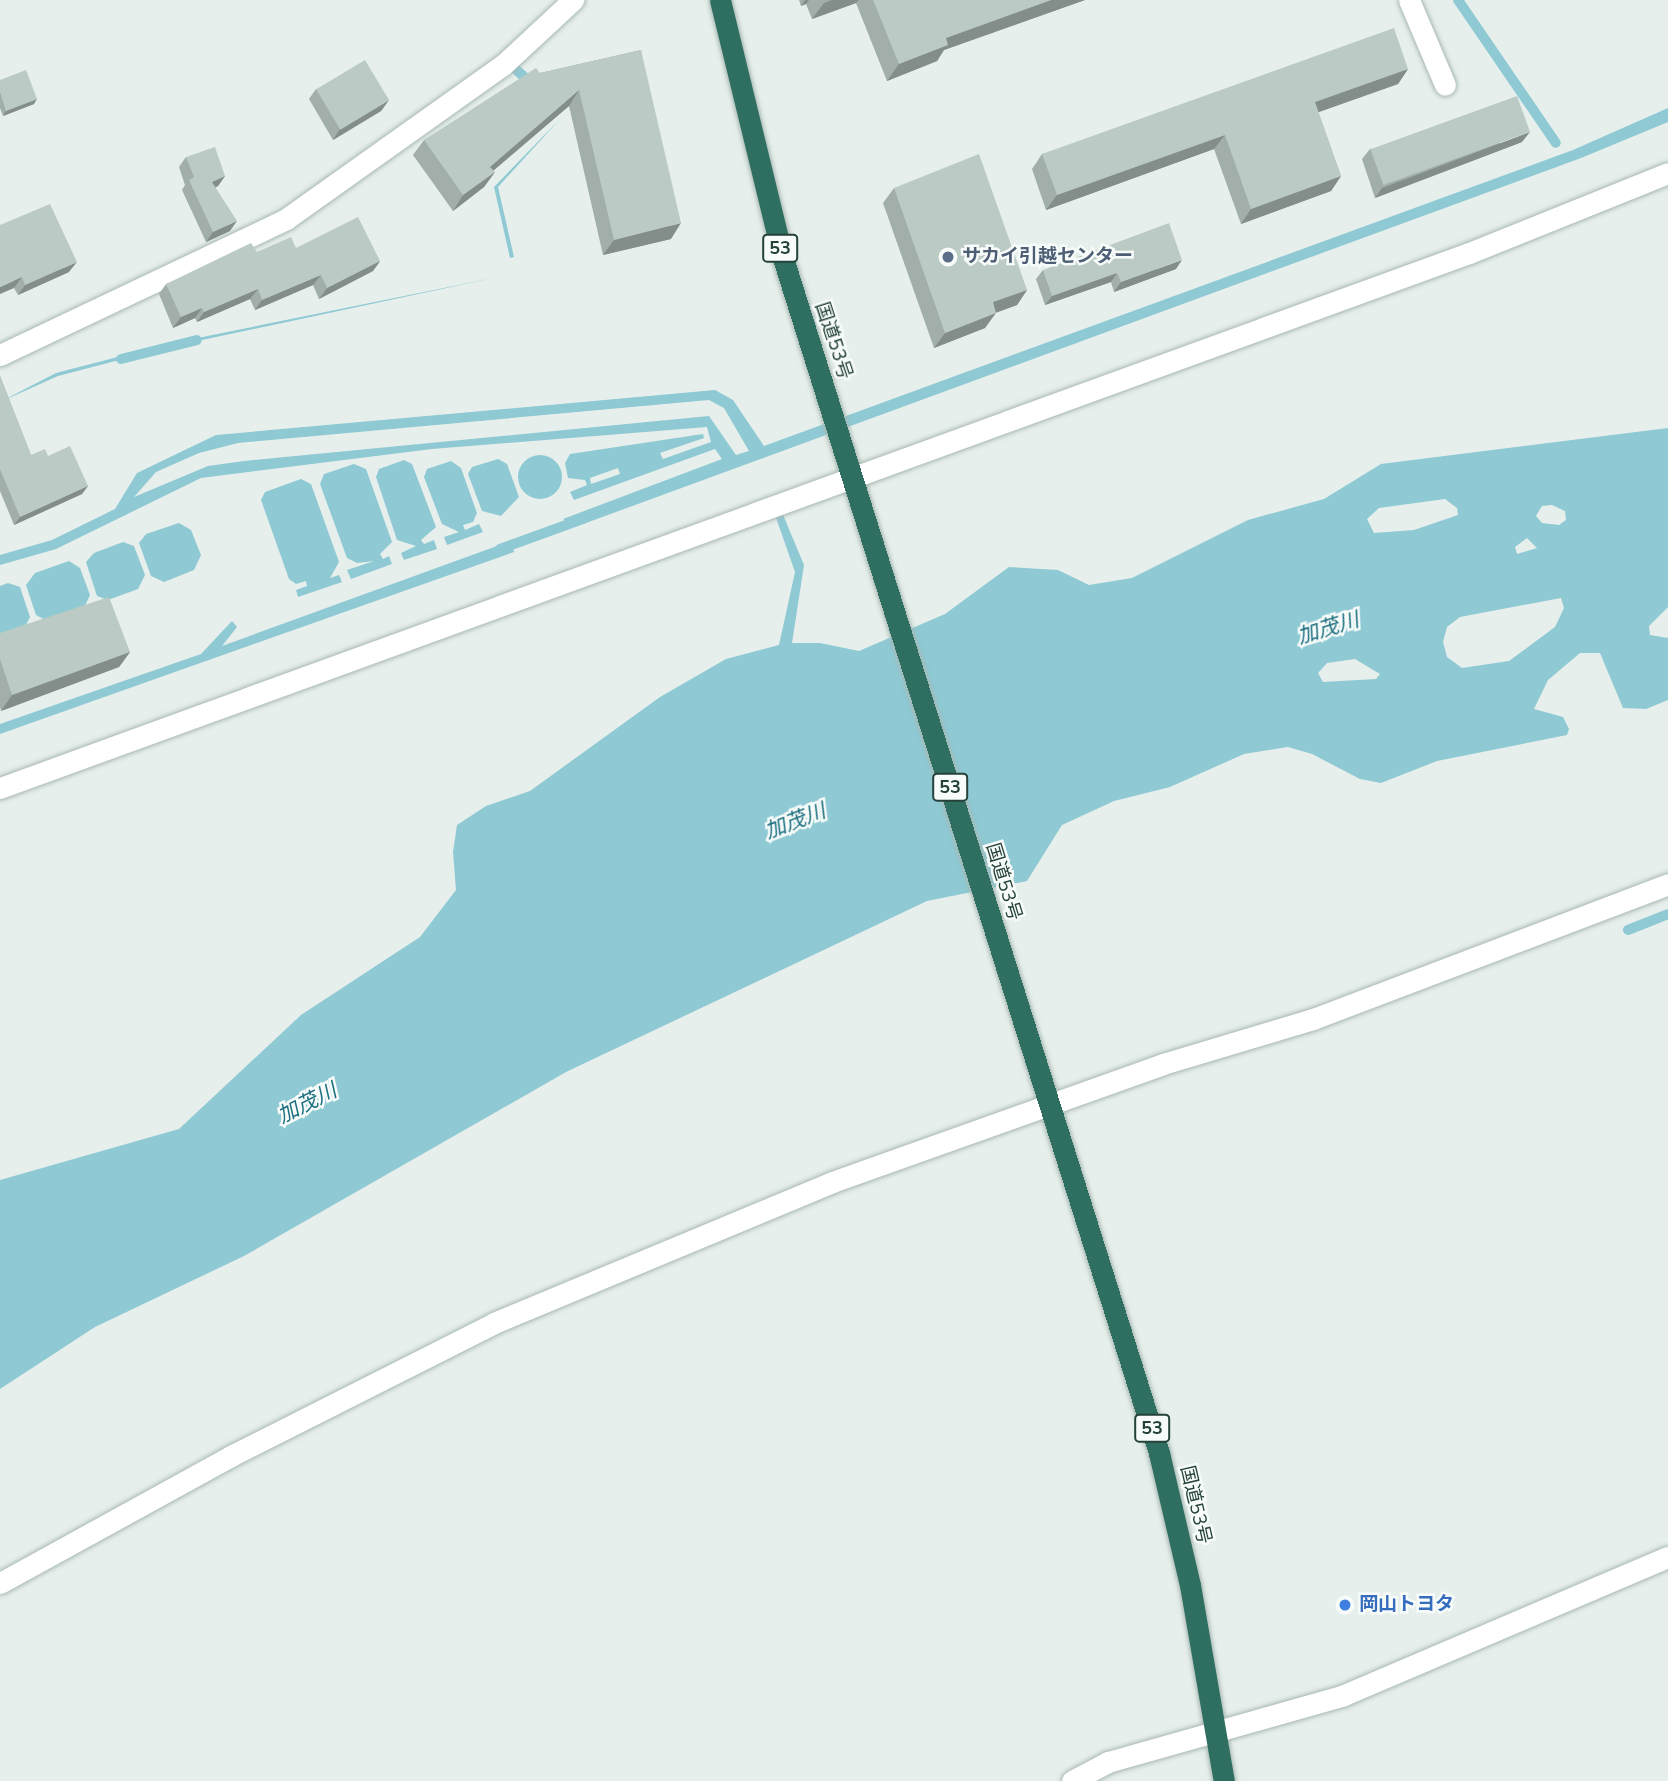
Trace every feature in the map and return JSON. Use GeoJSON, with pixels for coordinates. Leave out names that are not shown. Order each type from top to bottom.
{"type":"FeatureCollection","features":[{"type":"Feature","properties":{"kind":"highway","name":"国道53号"},"geometry":{"type":"LineString","coordinates":[[720,0],[782,255],[1159,1453],[1218,1733],[1224,1781]]}},
{"type":"Feature","properties":{"kind":"street"},"geometry":{"type":"LineString","coordinates":[[0,355],[286,219],[503,65],[573,0]]}},
{"type":"Feature","properties":{"kind":"street"},"geometry":{"type":"LineString","coordinates":[[1409,0],[1445,85]]}},
{"type":"Feature","properties":{"kind":"street"},"geometry":{"type":"LineString","coordinates":[[0,788],[854,484],[1469,253],[1668,173]]}},
{"type":"Feature","properties":{"kind":"street"},"geometry":{"type":"LineString","coordinates":[[0,1583],[231,1456],[494,1323],[832,1182],[1050,1105],[1313,1019],[1668,884]]}},
{"type":"Feature","properties":{"kind":"street"},"geometry":{"type":"LineString","coordinates":[[1072,1781],[1108,1762],[1218,1733],[1344,1695],[1668,1557]]}},
{"type":"Feature","properties":{"kind":"water"},"geometry":{"type":"Polygon","coordinates":[[[1668,108],[1668,122],[1581,158],[586,523],[575,525],[563,519],[722,459],[715,449],[574,500],[570,492],[587,485],[585,480],[568,478],[565,463],[570,454],[703,434],[704,438],[660,453],[663,459],[711,442],[707,427],[432,449],[201,478],[56,549],[0,565],[0,555],[52,540],[115,509],[137,473],[216,435],[715,390],[733,400],[764,446],[1573,150],[1668,108]],[[709,400],[238,443],[199,453],[156,472],[134,497],[208,466],[709,416],[736,455],[749,451],[724,408],[709,400]],[[618,468],[590,478],[591,484],[620,474],[618,468]]]}},
{"type":"Feature","properties":{"kind":"water"},"geometry":{"type":"Polygon","coordinates":[[[561,118],[498,187],[514,257],[510,258],[494,187],[561,118]]]}},
{"type":"Feature","properties":{"kind":"water"},"geometry":{"type":"Polygon","coordinates":[[[498,277],[169,347],[58,376],[0,402],[56,373],[168,344],[498,277]]]}},
{"type":"Feature","properties":{"kind":"water","name":"加茂川"},"geometry":{"type":"Polygon","coordinates":[[[1668,428],[1668,607],[1649,626],[1650,635],[1668,638],[1668,700],[1646,709],[1623,708],[1600,653],[1580,653],[1548,680],[1534,709],[1563,717],[1569,729],[1567,735],[1437,761],[1381,783],[1360,779],[1312,754],[1288,747],[1244,754],[1170,787],[1114,801],[1062,825],[1027,881],[927,901],[566,1072],[244,1256],[95,1327],[0,1389],[0,1180],[179,1129],[301,1015],[420,937],[456,890],[453,852],[457,825],[486,806],[530,791],[660,697],[726,659],[779,645],[795,572],[774,512],[781,510],[804,565],[792,643],[820,643],[859,651],[945,614],[1009,567],[1058,570],[1089,585],[1132,578],[1248,520],[1324,499],[1381,464],[1668,428]],[[1445,499],[1379,508],[1367,519],[1374,533],[1414,530],[1458,515],[1457,508],[1445,499]],[[1552,505],[1542,506],[1536,516],[1542,523],[1559,525],[1566,520],[1565,511],[1552,505]],[[1527,538],[1515,547],[1517,554],[1537,548],[1527,538]],[[1561,598],[1460,617],[1447,627],[1443,642],[1447,657],[1462,668],[1509,661],[1555,627],[1564,608],[1561,598]],[[1355,659],[1327,663],[1318,673],[1323,682],[1376,679],[1380,674],[1355,659]]]}},
{"type":"Feature","properties":{"kind":"water"},"geometry":{"type":"Polygon","coordinates":[[[540,455],[555,462],[562,477],[555,492],[540,499],[525,492],[518,477],[525,462],[540,455]]]}},
{"type":"Feature","properties":{"kind":"water"},"geometry":{"type":"Polygon","coordinates":[[[498,459],[507,464],[519,497],[501,516],[482,511],[468,474],[472,467],[498,459]]]}},
{"type":"Feature","properties":{"kind":"water"},"geometry":{"type":"Polygon","coordinates":[[[404,460],[412,464],[436,527],[421,540],[424,544],[434,540],[437,549],[404,560],[401,553],[416,546],[397,540],[376,477],[379,469],[404,460]]]}},
{"type":"Feature","properties":{"kind":"water"},"geometry":{"type":"Polygon","coordinates":[[[451,461],[461,468],[477,513],[473,522],[463,525],[465,530],[479,524],[483,532],[447,545],[444,537],[459,532],[442,524],[424,477],[427,469],[451,461]]]}},
{"type":"Feature","properties":{"kind":"water"},"geometry":{"type":"Polygon","coordinates":[[[354,464],[366,469],[392,542],[380,554],[383,559],[389,556],[392,564],[351,579],[347,570],[374,561],[357,563],[347,558],[320,484],[324,474],[354,464]]]}},
{"type":"Feature","properties":{"kind":"water"},"geometry":{"type":"Polygon","coordinates":[[[301,479],[311,484],[339,562],[330,578],[339,575],[342,582],[298,597],[296,590],[307,586],[306,581],[296,584],[289,579],[261,500],[265,492],[301,479]]]}},
{"type":"Feature","properties":{"kind":"water"},"geometry":{"type":"Polygon","coordinates":[[[179,523],[191,530],[201,555],[194,570],[164,582],[151,576],[139,543],[146,534],[179,523]]]}},
{"type":"Feature","properties":{"kind":"water"},"geometry":{"type":"Polygon","coordinates":[[[511,541],[514,552],[0,734],[0,724],[201,654],[232,621],[237,627],[222,646],[511,541]]]}},
{"type":"Feature","properties":{"kind":"water"},"geometry":{"type":"Polygon","coordinates":[[[123,542],[134,546],[145,575],[138,589],[108,600],[97,596],[86,562],[94,553],[123,542]]]}},
{"type":"Feature","properties":{"kind":"water"},"geometry":{"type":"Polygon","coordinates":[[[69,561],[80,568],[90,595],[84,608],[47,621],[36,615],[26,585],[35,573],[69,561]]]}},
{"type":"Feature","properties":{"kind":"water"},"geometry":{"type":"Polygon","coordinates":[[[8,583],[20,587],[30,617],[24,629],[0,637],[0,586],[8,583]]]}},
{"type":"Feature","properties":{"kind":"building"},"geometry":{"type":"Polygon","coordinates":[[[873,0],[1051,0],[946,38],[948,45],[899,64],[873,0]]]}},
{"type":"Feature","properties":{"kind":"building"},"geometry":{"type":"Polygon","coordinates":[[[1394,28],[1408,69],[1315,102],[1341,176],[1251,209],[1225,135],[1057,195],[1042,154],[1394,28]]]}},
{"type":"Feature","properties":{"kind":"building"},"geometry":{"type":"Polygon","coordinates":[[[641,50],[681,223],[614,240],[579,90],[490,167],[495,172],[463,195],[424,140],[536,68],[540,73],[641,50]]]}},
{"type":"Feature","properties":{"kind":"building"},"geometry":{"type":"Polygon","coordinates":[[[365,60],[389,100],[340,130],[316,89],[365,60]]]}},
{"type":"Feature","properties":{"kind":"building"},"geometry":{"type":"Polygon","coordinates":[[[26,70],[37,99],[6,111],[0,92],[0,80],[26,70]]]}},
{"type":"Feature","properties":{"kind":"building"},"geometry":{"type":"Polygon","coordinates":[[[1517,96],[1530,132],[1383,185],[1370,149],[1517,96]]]}},
{"type":"Feature","properties":{"kind":"building"},"geometry":{"type":"Polygon","coordinates":[[[215,147],[225,176],[212,182],[237,221],[213,232],[189,180],[194,177],[186,157],[215,147]]]}},
{"type":"Feature","properties":{"kind":"building"},"geometry":{"type":"Polygon","coordinates":[[[979,154],[1027,290],[993,302],[996,313],[945,333],[894,188],[979,154]]]}},
{"type":"Feature","properties":{"kind":"building"},"geometry":{"type":"Polygon","coordinates":[[[50,204],[77,262],[25,285],[22,277],[0,287],[0,225],[50,204]]]}},
{"type":"Feature","properties":{"kind":"building"},"geometry":{"type":"Polygon","coordinates":[[[358,217],[380,261],[327,288],[321,275],[262,300],[258,289],[204,312],[202,308],[181,317],[166,284],[251,243],[257,252],[291,237],[296,248],[358,217]]]}},
{"type":"Feature","properties":{"kind":"building"},"geometry":{"type":"Polygon","coordinates":[[[1169,223],[1182,260],[1121,282],[1117,273],[1052,296],[1043,270],[1169,223]]]}},
{"type":"Feature","properties":{"kind":"building"},"geometry":{"type":"Polygon","coordinates":[[[0,376],[31,455],[45,449],[48,456],[70,446],[88,486],[20,517],[0,469],[0,376]]]}},
{"type":"Feature","properties":{"kind":"building"},"geometry":{"type":"Polygon","coordinates":[[[109,597],[130,652],[12,695],[0,659],[0,633],[109,597]]]}},
{"type":"Feature","properties":{"kind":"waterway"},"geometry":{"type":"LineString","coordinates":[[1458,0],[1556,143]]}},
{"type":"Feature","properties":{"kind":"waterway"},"geometry":{"type":"LineString","coordinates":[[512,66],[534,86]]}},
{"type":"Feature","properties":{"kind":"waterway"},"geometry":{"type":"LineString","coordinates":[[121,359],[197,340]]}},
{"type":"Feature","properties":{"kind":"waterway"},"geometry":{"type":"LineString","coordinates":[[500,549],[583,519]]}},
{"type":"Feature","properties":{"kind":"waterway"},"geometry":{"type":"LineString","coordinates":[[1628,930],[1668,914]]}},
{"type":"Feature","properties":{"kind":"place","name":"サカイ引越センター"},"geometry":{"type":"Point","coordinates":[948,257]}},
{"type":"Feature","properties":{"kind":"place","name":"岡山トヨタ"},"geometry":{"type":"Point","coordinates":[1345,1605]}}]}
